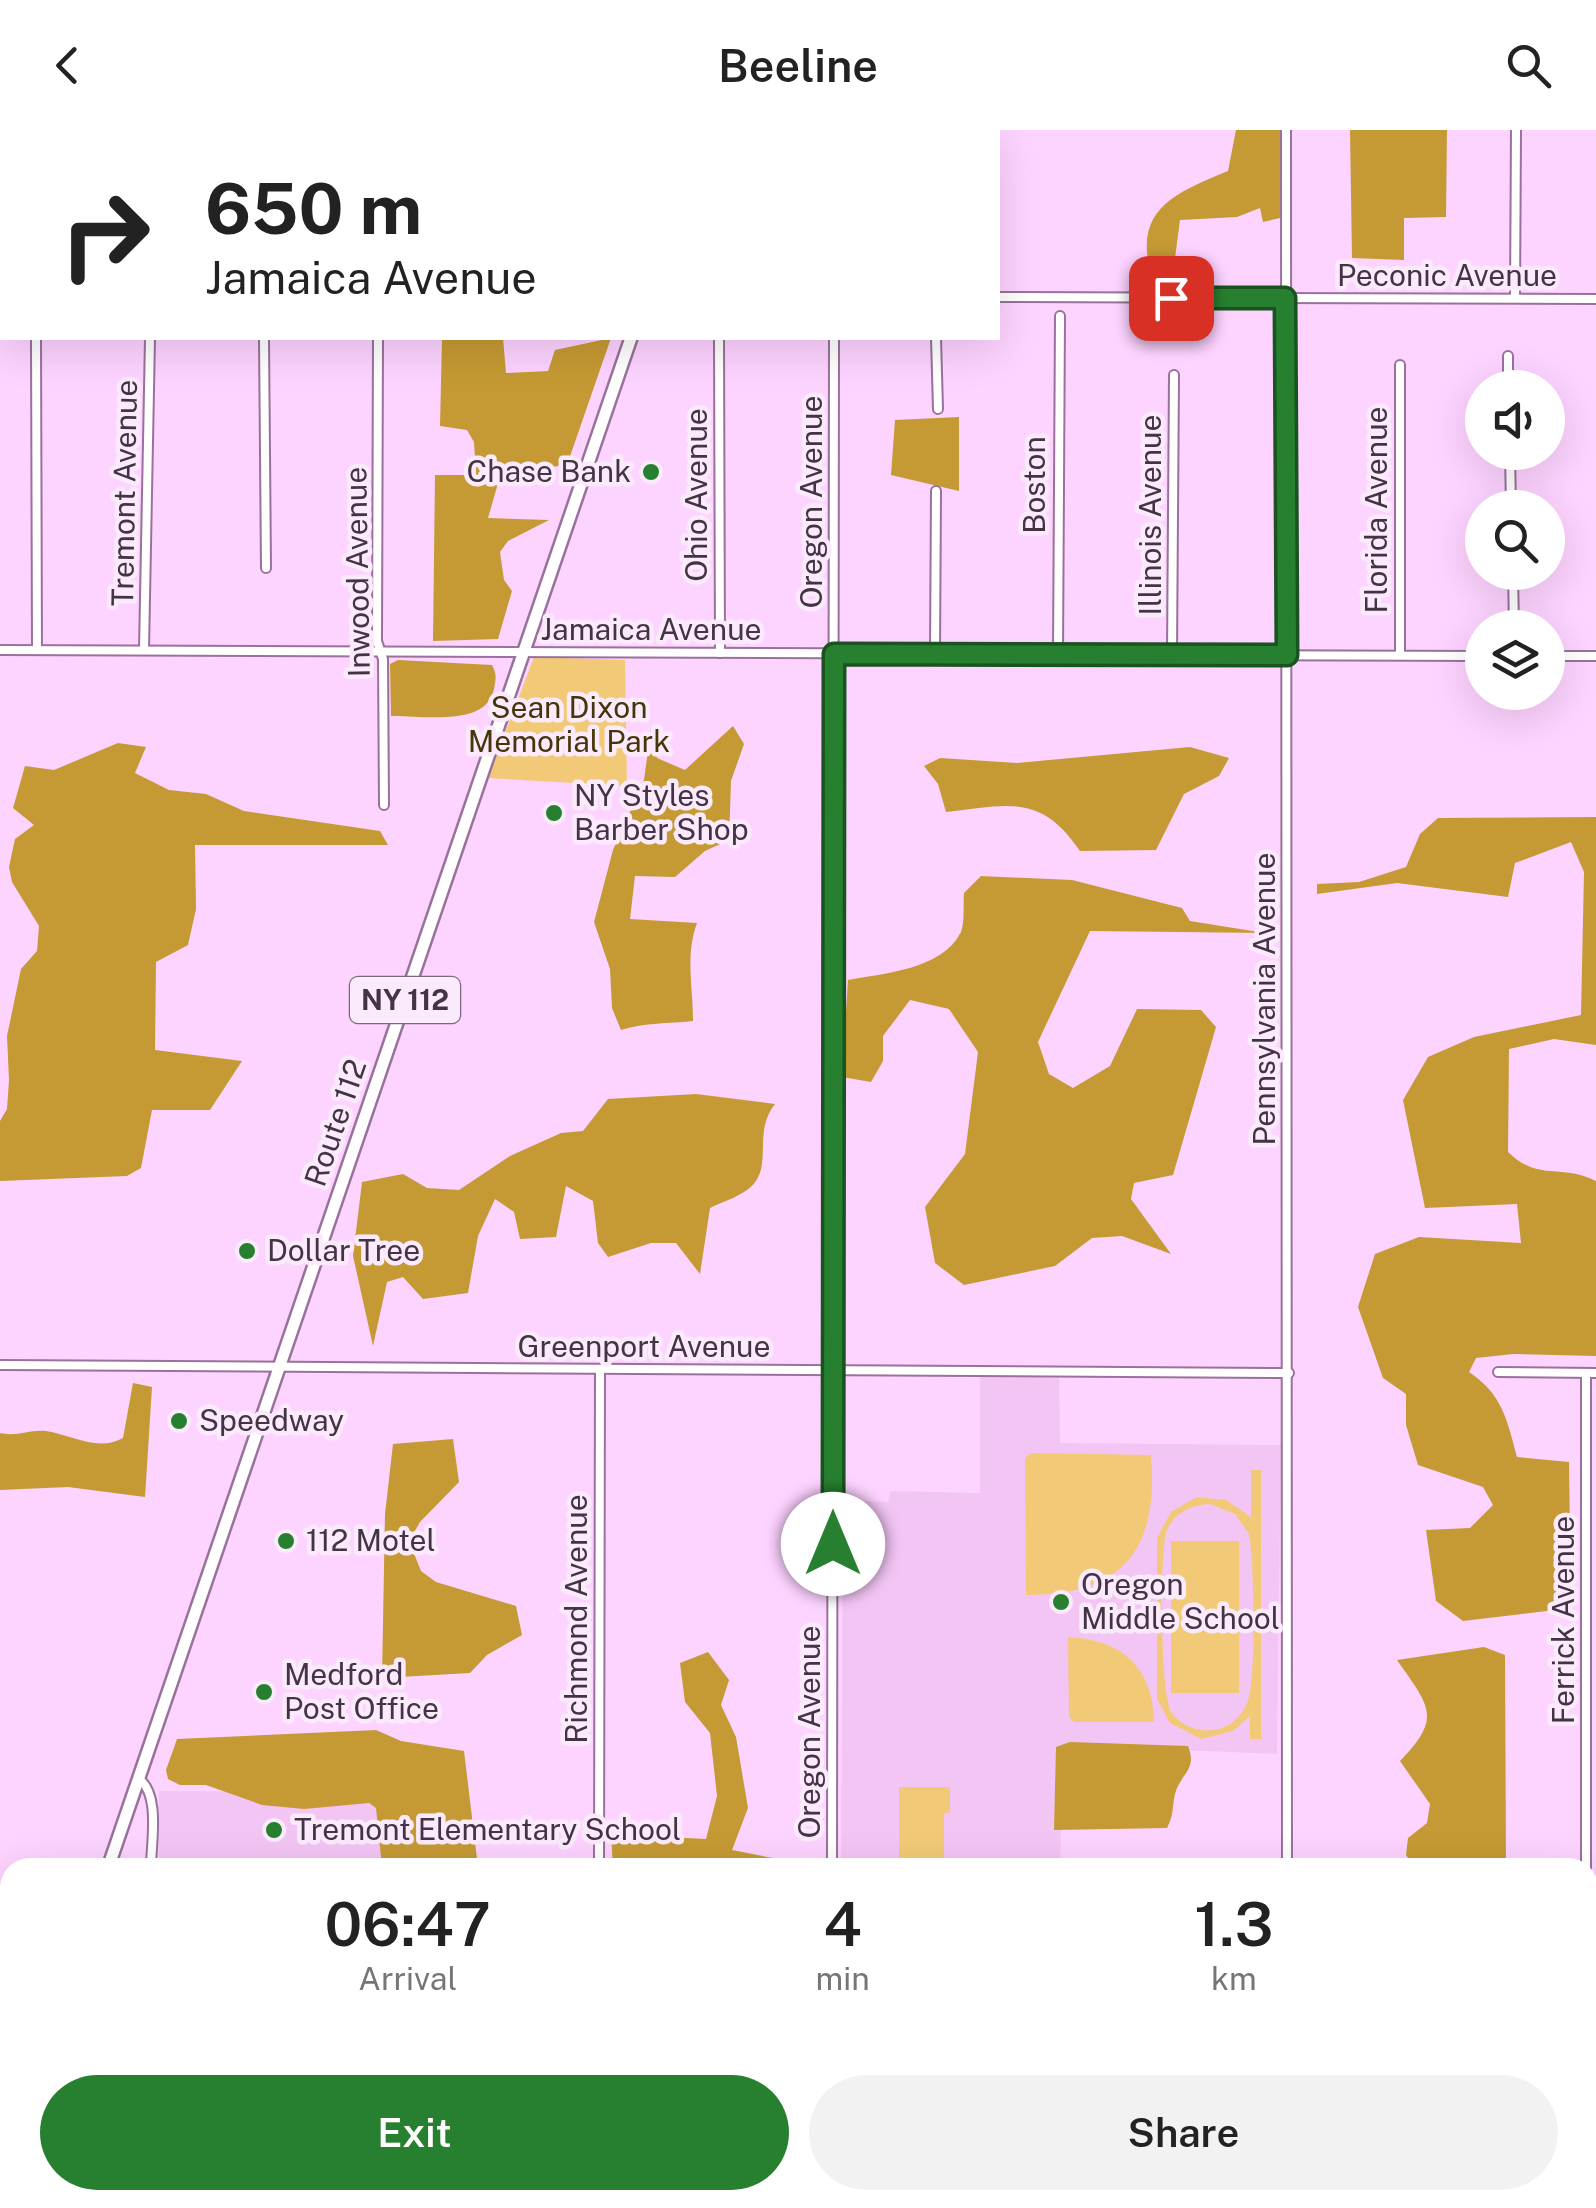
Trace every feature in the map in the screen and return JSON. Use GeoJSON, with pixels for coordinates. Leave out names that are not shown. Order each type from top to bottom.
{"type":"FeatureCollection","features":[{"type":"Feature","properties":{"kind":"main road","name":"Route 112"},"geometry":{"type":"LineString","coordinates":[[111,1858],[630,340]]}},
{"type":"Feature","properties":{"kind":"street","name":"Pennsylvania Avenue"},"geometry":{"type":"LineString","coordinates":[[1286,130],[1287,1858]]}},
{"type":"Feature","properties":{"kind":"street"},"geometry":{"type":"LineString","coordinates":[[1515,298],[1516,130]]}},
{"type":"Feature","properties":{"kind":"street","name":"Peconic Avenue"},"geometry":{"type":"LineString","coordinates":[[1000,298],[1596,298]]}},
{"type":"Feature","properties":{"kind":"street","name":"Boston"},"geometry":{"type":"LineString","coordinates":[[1058,654],[1060,316]]}},
{"type":"Feature","properties":{"kind":"street"},"geometry":{"type":"LineString","coordinates":[[36,340],[37,650]]}},
{"type":"Feature","properties":{"kind":"street","name":"Tremont Avenue"},"geometry":{"type":"LineString","coordinates":[[144,650],[150,340]]}},
{"type":"Feature","properties":{"kind":"street"},"geometry":{"type":"LineString","coordinates":[[264,340],[266,568]]}},
{"type":"Feature","properties":{"kind":"street","name":"Inwood Avenue"},"geometry":{"type":"LineString","coordinates":[[378,340],[384,805]]}},
{"type":"Feature","properties":{"kind":"street","name":"Ohio Avenue"},"geometry":{"type":"LineString","coordinates":[[719,340],[720,653]]}},
{"type":"Feature","properties":{"kind":"street","name":"Oregon Avenue"},"geometry":{"type":"LineString","coordinates":[[832,1858],[834,340]]}},
{"type":"Feature","properties":{"kind":"street"},"geometry":{"type":"LineString","coordinates":[[936,340],[938,408]]}},
{"type":"Feature","properties":{"kind":"street"},"geometry":{"type":"LineString","coordinates":[[1508,356],[1508,370]]}},
{"type":"Feature","properties":{"kind":"street","name":"Florida Avenue"},"geometry":{"type":"LineString","coordinates":[[1400,365],[1400,655]]}},
{"type":"Feature","properties":{"kind":"street","name":"Illinois Avenue"},"geometry":{"type":"LineString","coordinates":[[1172,654],[1174,376]]}},
{"type":"Feature","properties":{"kind":"street"},"geometry":{"type":"LineString","coordinates":[[935,654],[936,492]]}},
{"type":"Feature","properties":{"kind":"street","name":"Jamaica Avenue"},"geometry":{"type":"LineString","coordinates":[[0,650],[1465,656]]}},
{"type":"Feature","properties":{"kind":"street"},"geometry":{"type":"LineString","coordinates":[[1565,656],[1596,656]]}},
{"type":"Feature","properties":{"kind":"street","name":"Greenport Avenue"},"geometry":{"type":"LineString","coordinates":[[0,1365],[1289,1373]]}},
{"type":"Feature","properties":{"kind":"street","name":"Richmond Avenue"},"geometry":{"type":"LineString","coordinates":[[600,1370],[600,1858]]}},
{"type":"Feature","properties":{"kind":"street"},"geometry":{"type":"LineString","coordinates":[[1498,1372],[1591,1373]]}},
{"type":"Feature","properties":{"kind":"street","name":"Ferrick Avenue"},"geometry":{"type":"LineString","coordinates":[[1586,1858],[1591,1373]]}},
{"type":"Feature","properties":{"kind":"street"},"geometry":{"type":"LineString","coordinates":[[138,1778],[146,1784],[150,1798],[151,1858]]}},
{"type":"Feature","properties":{"kind":"shaded area"},"geometry":{"type":"Polygon","coordinates":[[[1236,130],[1281,130],[1280,218],[1263,222],[1260,208],[1237,217],[1180,220],[1172,281],[1153,279],[1147,256],[1152,221],[1174,197],[1228,171],[1236,130]]]}},
{"type":"Feature","properties":{"kind":"shaded area"},"geometry":{"type":"Polygon","coordinates":[[[1350,130],[1447,130],[1446,217],[1404,218],[1404,260],[1352,258],[1350,130]]]}},
{"type":"Feature","properties":{"kind":"shaded area"},"geometry":{"type":"Polygon","coordinates":[[[442,340],[503,340],[506,373],[548,371],[555,350],[610,340],[567,465],[501,473],[488,518],[549,520],[508,541],[500,552],[504,580],[512,591],[498,639],[433,641],[435,475],[476,475],[474,442],[467,430],[440,426],[442,340]]]}},
{"type":"Feature","properties":{"kind":"shaded area"},"geometry":{"type":"Polygon","coordinates":[[[959,417],[959,491],[891,475],[895,420],[959,417]]]}},
{"type":"Feature","properties":{"kind":"shaded area"},"geometry":{"type":"Polygon","coordinates":[[[398,660],[492,665],[494,689],[479,710],[466,714],[391,716],[390,664],[398,660]]]}},
{"type":"Feature","properties":{"kind":"shaded area"},"geometry":{"type":"Polygon","coordinates":[[[733,726],[744,744],[731,781],[729,840],[705,851],[675,877],[635,876],[630,919],[697,923],[690,959],[693,1021],[621,1030],[612,1008],[610,969],[594,922],[613,850],[644,780],[651,729],[657,758],[685,770],[733,726]]]}},
{"type":"Feature","properties":{"kind":"shaded area"},"geometry":{"type":"Polygon","coordinates":[[[118,743],[146,747],[135,773],[169,790],[206,794],[244,811],[380,831],[388,845],[195,845],[196,909],[188,945],[156,962],[155,1050],[242,1061],[210,1110],[152,1110],[141,1168],[127,1176],[0,1181],[0,1121],[7,1109],[9,1080],[7,1036],[21,969],[37,951],[39,926],[12,882],[9,867],[15,839],[34,825],[13,808],[25,766],[54,770],[118,743]]]}},
{"type":"Feature","properties":{"kind":"shaded area"},"geometry":{"type":"Polygon","coordinates":[[[1190,747],[1229,758],[1219,776],[1184,794],[1156,850],[1080,851],[1051,819],[1022,807],[946,812],[938,784],[924,766],[940,758],[1017,763],[1190,747]]]}},
{"type":"Feature","properties":{"kind":"shaded area"},"geometry":{"type":"Polygon","coordinates":[[[1596,817],[1596,1045],[1554,1039],[1509,1049],[1508,1152],[1530,1167],[1596,1181],[1596,1356],[1513,1354],[1476,1358],[1469,1372],[1496,1399],[1517,1457],[1569,1462],[1571,1608],[1463,1621],[1436,1601],[1426,1530],[1470,1528],[1493,1505],[1483,1487],[1418,1465],[1406,1425],[1406,1394],[1383,1378],[1358,1307],[1375,1254],[1419,1237],[1521,1243],[1517,1204],[1425,1208],[1403,1100],[1428,1057],[1474,1037],[1581,1015],[1584,872],[1571,842],[1515,863],[1508,897],[1397,883],[1317,894],[1317,884],[1359,882],[1406,867],[1420,834],[1438,818],[1596,817]]]}},
{"type":"Feature","properties":{"kind":"shaded area"},"geometry":{"type":"Polygon","coordinates":[[[981,876],[1072,880],[1182,908],[1190,921],[1265,933],[1090,931],[1038,1042],[1049,1074],[1073,1088],[1110,1066],[1137,1009],[1201,1010],[1216,1027],[1173,1175],[1134,1183],[1131,1199],[1171,1254],[1122,1236],[1092,1238],[1055,1266],[964,1285],[935,1263],[925,1207],[965,1154],[978,1052],[949,1009],[910,1000],[883,1036],[883,1061],[871,1082],[842,1077],[848,980],[911,968],[940,955],[961,932],[964,893],[981,876]]]}},
{"type":"Feature","properties":{"kind":"shaded area"},"geometry":{"type":"Polygon","coordinates":[[[696,1094],[775,1104],[765,1127],[756,1182],[743,1193],[710,1208],[700,1274],[676,1243],[651,1243],[608,1257],[598,1243],[593,1201],[566,1186],[556,1237],[520,1239],[514,1212],[495,1199],[478,1236],[468,1293],[423,1299],[403,1277],[387,1282],[373,1346],[353,1256],[362,1182],[403,1174],[427,1188],[459,1190],[510,1156],[561,1133],[583,1131],[608,1099],[696,1094]]]}},
{"type":"Feature","properties":{"kind":"shaded area","name":"Oregon Middle School"},"geometry":{"type":"Polygon","coordinates":[[[980,1375],[1059,1376],[1060,1443],[1281,1445],[1277,1754],[1063,1745],[1060,1858],[841,1858],[843,1501],[889,1502],[890,1491],[980,1493],[980,1375]]]}},
{"type":"Feature","properties":{"kind":"shaded area"},"geometry":{"type":"Polygon","coordinates":[[[133,1383],[152,1387],[145,1497],[68,1487],[0,1490],[0,1433],[46,1431],[95,1443],[114,1442],[123,1438],[133,1383]]]}},
{"type":"Feature","properties":{"kind":"shaded area"},"geometry":{"type":"Polygon","coordinates":[[[453,1439],[459,1482],[420,1522],[409,1541],[421,1571],[436,1582],[516,1606],[522,1635],[487,1655],[470,1673],[382,1678],[385,1514],[393,1444],[453,1439]]]}},
{"type":"Feature","properties":{"kind":"shaded area"},"geometry":{"type":"Polygon","coordinates":[[[1484,1647],[1505,1655],[1506,1858],[1406,1855],[1408,1838],[1427,1823],[1430,1804],[1400,1761],[1422,1733],[1427,1711],[1397,1660],[1484,1647]]]}},
{"type":"Feature","properties":{"kind":"shaded area"},"geometry":{"type":"Polygon","coordinates":[[[708,1652],[729,1680],[721,1705],[736,1737],[748,1808],[732,1850],[772,1858],[612,1858],[611,1834],[706,1839],[717,1796],[710,1733],[685,1702],[680,1663],[708,1652]]]}},
{"type":"Feature","properties":{"kind":"shaded area"},"geometry":{"type":"Polygon","coordinates":[[[376,1730],[401,1741],[464,1751],[477,1858],[381,1858],[376,1808],[369,1803],[304,1809],[262,1805],[206,1785],[180,1785],[168,1779],[166,1770],[177,1739],[376,1730]]]}},
{"type":"Feature","properties":{"kind":"shaded area"},"geometry":{"type":"Polygon","coordinates":[[[1070,1742],[1188,1746],[1190,1766],[1177,1787],[1167,1828],[1054,1830],[1056,1747],[1070,1742]]]}},
{"type":"Feature","properties":{"kind":"shaded area","name":"Tremont Elementary School"},"geometry":{"type":"Polygon","coordinates":[[[159,1791],[389,1792],[389,1858],[159,1858],[159,1791]]]}},
{"type":"Feature","properties":{"kind":"green space","name":"Sean Dixon Memorial Park"},"geometry":{"type":"Polygon","coordinates":[[[534,657],[625,660],[627,786],[488,778],[534,657]]]}},
{"type":"Feature","properties":{"kind":"green space"},"geometry":{"type":"Polygon","coordinates":[[[1031,1453],[1151,1455],[1152,1489],[1140,1541],[1128,1561],[1110,1576],[1087,1587],[1026,1595],[1025,1458],[1031,1453]]]}},
{"type":"Feature","properties":{"kind":"green space"},"geometry":{"type":"Polygon","coordinates":[[[1251,1470],[1261,1470],[1261,1739],[1250,1739],[1250,1716],[1233,1731],[1201,1739],[1170,1723],[1157,1699],[1157,1538],[1171,1512],[1197,1497],[1226,1500],[1251,1517],[1251,1470]],[[1210,1504],[1190,1508],[1170,1524],[1164,1543],[1162,1623],[1168,1702],[1180,1721],[1201,1730],[1219,1729],[1234,1721],[1250,1691],[1254,1620],[1251,1548],[1249,1534],[1235,1514],[1210,1504]]]}},
{"type":"Feature","properties":{"kind":"green space"},"geometry":{"type":"Polygon","coordinates":[[[1171,1541],[1239,1541],[1239,1693],[1171,1693],[1171,1541]]]}},
{"type":"Feature","properties":{"kind":"green space"},"geometry":{"type":"Polygon","coordinates":[[[1068,1637],[1104,1644],[1131,1660],[1148,1686],[1154,1722],[1074,1722],[1069,1717],[1068,1637]]]}},
{"type":"Feature","properties":{"kind":"green space"},"geometry":{"type":"Polygon","coordinates":[[[899,1787],[950,1787],[950,1813],[944,1813],[944,1858],[899,1858],[899,1787]]]}},
{"type":"Feature","properties":{"kind":"place","name":"Chase Bank"},"geometry":{"type":"Point","coordinates":[651,472]}},
{"type":"Feature","properties":{"kind":"place","name":"NY Styles Barber Shop"},"geometry":{"type":"Point","coordinates":[554,813]}},
{"type":"Feature","properties":{"kind":"place","name":"Dollar Tree"},"geometry":{"type":"Point","coordinates":[247,1251]}},
{"type":"Feature","properties":{"kind":"place","name":"Speedway"},"geometry":{"type":"Point","coordinates":[179,1421]}},
{"type":"Feature","properties":{"kind":"place","name":"112 Motel"},"geometry":{"type":"Point","coordinates":[286,1541]}},
{"type":"Feature","properties":{"kind":"place","name":"Oregon Middle School"},"geometry":{"type":"Point","coordinates":[1061,1602]}},
{"type":"Feature","properties":{"kind":"place","name":"Medford Post Office"},"geometry":{"type":"Point","coordinates":[264,1692]}},
{"type":"Feature","properties":{"kind":"place","name":"Tremont Elementary School"},"geometry":{"type":"Point","coordinates":[274,1830]}},
{"type":"Feature","properties":{"kind":"route"},"geometry":{"type":"LineString","coordinates":[[833,1544],[834,654],[1287,655],[1285,298],[1171,298]]}}]}
